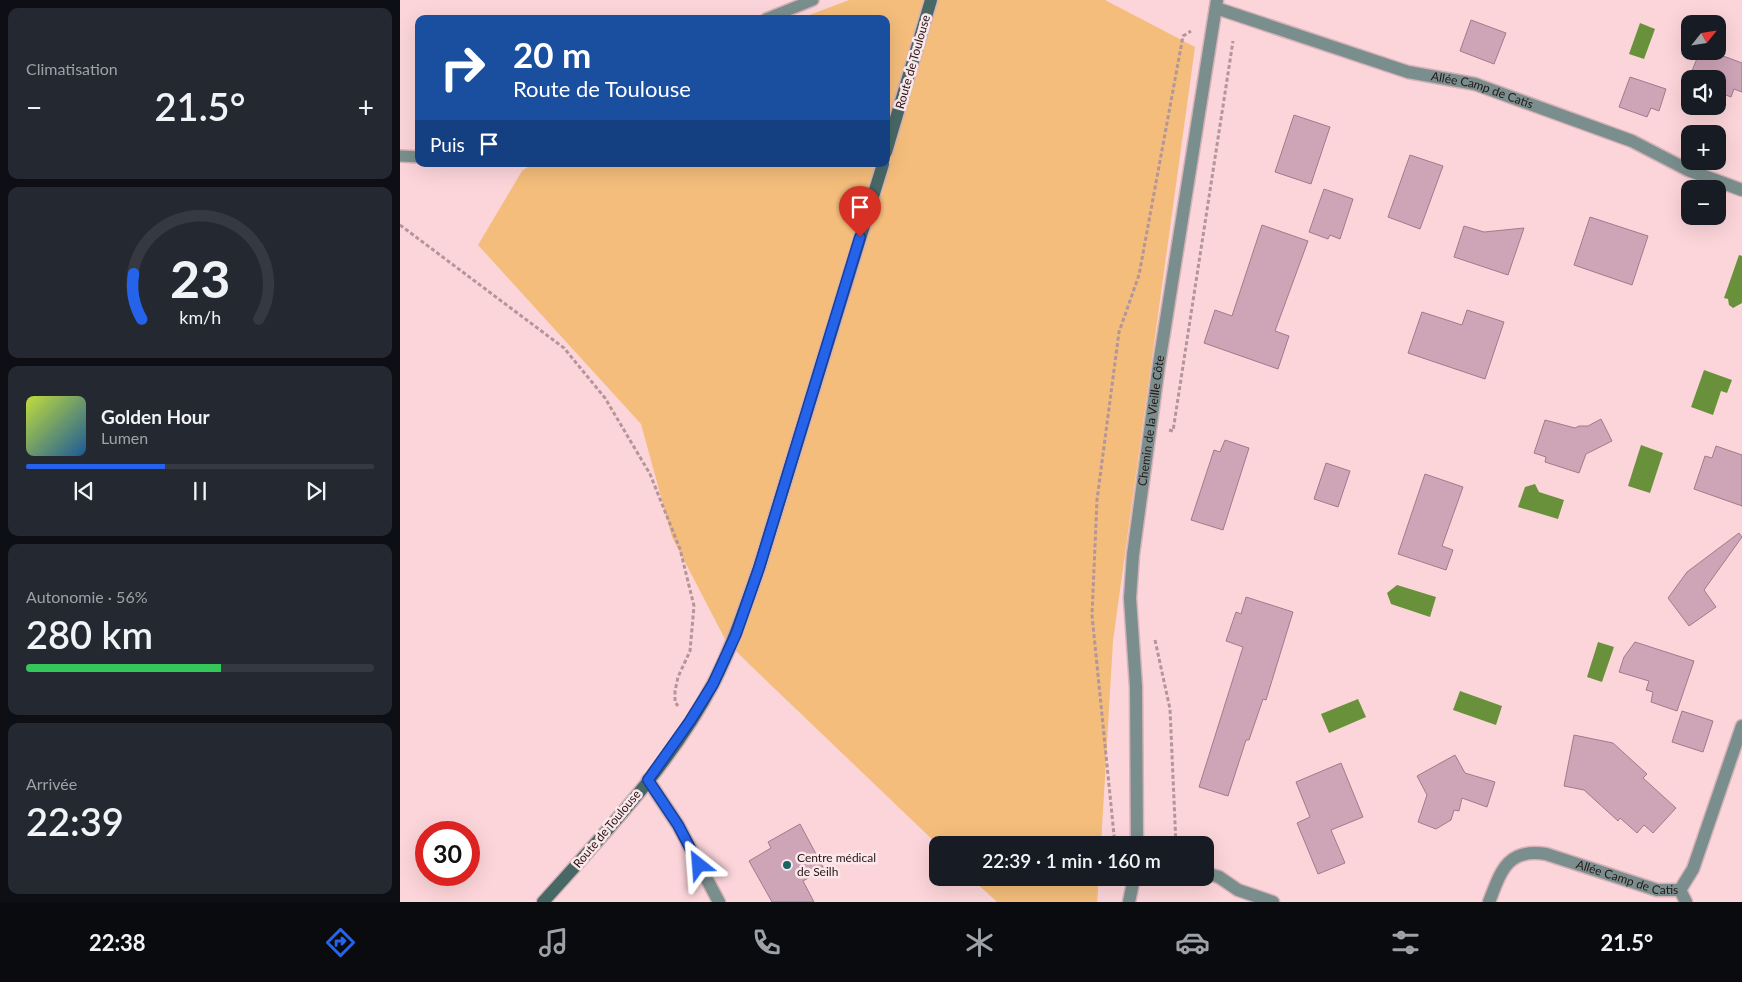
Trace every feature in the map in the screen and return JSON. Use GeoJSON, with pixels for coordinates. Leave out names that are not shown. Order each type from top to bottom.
{"type":"FeatureCollection","features":[{"type":"Feature","properties":{"kind":"main road","name":"Route de Toulouse"},"geometry":{"type":"LineString","coordinates":[[890,138],[931,0]]}},
{"type":"Feature","properties":{"kind":"main road","name":"Route de Toulouse"},"geometry":{"type":"LineString","coordinates":[[544,902],[648,780],[690,721],[713,684],[759,568],[882,167]]}},
{"type":"Feature","properties":{"kind":"street","name":"Allée Camp de Catis"},"geometry":{"type":"LineString","coordinates":[[1216,4],[1236,16],[1408,72],[1475,84],[1632,141],[1688,170],[1742,190]]}},
{"type":"Feature","properties":{"kind":"street","name":"Chemin de la Vieille Côte"},"geometry":{"type":"LineString","coordinates":[[1137,836],[1136,687],[1130,598],[1133,555],[1216,4]]}},
{"type":"Feature","properties":{"kind":"street","name":"Allée Camp de Catis"},"geometry":{"type":"LineString","coordinates":[[1489,902],[1504,865],[1518,856],[1531,851],[1546,854],[1658,890],[1680,890],[1693,869],[1742,726]]}},
{"type":"Feature","properties":{"kind":"street"},"geometry":{"type":"LineString","coordinates":[[648,780],[678,825],[719,902]]}},
{"type":"Feature","properties":{"kind":"street"},"geometry":{"type":"LineString","coordinates":[[1214,876],[1238,890],[1273,902]]}},
{"type":"Feature","properties":{"kind":"street"},"geometry":{"type":"LineString","coordinates":[[1129,902],[1132,886]]}},
{"type":"Feature","properties":{"kind":"street"},"geometry":{"type":"LineString","coordinates":[[1680,890],[1686,902]]}},
{"type":"Feature","properties":{"kind":"lane"},"geometry":{"type":"LineString","coordinates":[[776,15],[813,0]]}},
{"type":"Feature","properties":{"kind":"lane"},"geometry":{"type":"LineString","coordinates":[[400,156],[415,158]]}},
{"type":"Feature","properties":{"kind":"path"},"geometry":{"type":"LineString","coordinates":[[1152,427],[1173,431],[1236,16]]}},
{"type":"Feature","properties":{"kind":"path"},"geometry":{"type":"LineString","coordinates":[[1114,836],[1092,615],[1097,500],[1119,332],[1139,276],[1183,36],[1194,29]]}},
{"type":"Feature","properties":{"kind":"path"},"geometry":{"type":"LineString","coordinates":[[400,225],[564,348],[604,398],[650,474],[680,548],[694,606],[690,651],[678,677],[675,691],[675,702],[690,721]]}},
{"type":"Feature","properties":{"kind":"path"},"geometry":{"type":"LineString","coordinates":[[1154,637],[1170,709],[1176,836]]}},
{"type":"Feature","properties":{"kind":"shaded area"},"geometry":{"type":"Polygon","coordinates":[[[849,0],[1105,0],[1195,47],[1113,641],[1102,836],[929,836],[726,641],[672,537],[641,424],[478,245],[522,171],[528,167],[890,167],[890,15],[810,15],[849,0]]]}},
{"type":"Feature","properties":{"kind":"shaded area"},"geometry":{"type":"Polygon","coordinates":[[[1640,23],[1655,29],[1644,59],[1629,54],[1640,23]]]}},
{"type":"Feature","properties":{"kind":"shaded area"},"geometry":{"type":"Polygon","coordinates":[[[1739,255],[1742,256],[1742,303],[1733,308],[1729,305],[1728,299],[1724,298],[1739,255]]]}},
{"type":"Feature","properties":{"kind":"shaded area"},"geometry":{"type":"Polygon","coordinates":[[[1704,370],[1732,380],[1727,393],[1721,391],[1713,415],[1691,407],[1704,370]]]}},
{"type":"Feature","properties":{"kind":"shaded area"},"geometry":{"type":"Polygon","coordinates":[[[1641,445],[1663,453],[1650,493],[1628,486],[1641,445]]]}},
{"type":"Feature","properties":{"kind":"shaded area"},"geometry":{"type":"Polygon","coordinates":[[[1535,484],[1539,492],[1564,500],[1558,519],[1518,507],[1525,487],[1535,484]]]}},
{"type":"Feature","properties":{"kind":"shaded area"},"geometry":{"type":"Polygon","coordinates":[[[1397,585],[1436,597],[1430,617],[1391,604],[1387,593],[1397,585]]]}},
{"type":"Feature","properties":{"kind":"shaded area"},"geometry":{"type":"Polygon","coordinates":[[[1598,642],[1614,647],[1602,682],[1587,677],[1598,642]]]}},
{"type":"Feature","properties":{"kind":"shaded area"},"geometry":{"type":"Polygon","coordinates":[[[1460,691],[1502,706],[1496,725],[1453,710],[1460,691]]]}},
{"type":"Feature","properties":{"kind":"shaded area"},"geometry":{"type":"Polygon","coordinates":[[[1358,699],[1366,717],[1329,733],[1321,714],[1358,699]]]}},
{"type":"Feature","properties":{"kind":"shaded area"},"geometry":{"type":"Polygon","coordinates":[[[980,886],[1098,886],[1097,902],[997,902],[980,886]]]}},
{"type":"Feature","properties":{"kind":"building"},"geometry":{"type":"Polygon","coordinates":[[[1471,20],[1506,33],[1494,64],[1460,51],[1471,20]]]}},
{"type":"Feature","properties":{"kind":"building"},"geometry":{"type":"Polygon","coordinates":[[[1726,57],[1742,63],[1742,92],[1734,89],[1731,97],[1726,95],[1726,70],[1692,70],[1696,60],[1726,60],[1726,57]]]}},
{"type":"Feature","properties":{"kind":"building"},"geometry":{"type":"Polygon","coordinates":[[[1630,77],[1666,89],[1659,111],[1651,108],[1647,117],[1619,107],[1630,77]]]}},
{"type":"Feature","properties":{"kind":"building"},"geometry":{"type":"Polygon","coordinates":[[[1294,115],[1330,127],[1311,184],[1275,172],[1294,115]]]}},
{"type":"Feature","properties":{"kind":"building"},"geometry":{"type":"Polygon","coordinates":[[[1410,155],[1443,166],[1420,229],[1388,217],[1410,155]]]}},
{"type":"Feature","properties":{"kind":"building"},"geometry":{"type":"Polygon","coordinates":[[[1324,189],[1353,199],[1340,239],[1330,235],[1328,239],[1309,232],[1324,189]]]}},
{"type":"Feature","properties":{"kind":"building"},"geometry":{"type":"Polygon","coordinates":[[[1590,217],[1648,236],[1632,285],[1574,265],[1590,217]]]}},
{"type":"Feature","properties":{"kind":"building"},"geometry":{"type":"Polygon","coordinates":[[[1262,225],[1308,241],[1275,331],[1289,336],[1278,369],[1204,343],[1215,310],[1232,316],[1262,225]]]}},
{"type":"Feature","properties":{"kind":"building"},"geometry":{"type":"Polygon","coordinates":[[[1464,226],[1484,232],[1524,228],[1508,275],[1454,257],[1464,226]]]}},
{"type":"Feature","properties":{"kind":"building"},"geometry":{"type":"Polygon","coordinates":[[[1467,310],[1504,322],[1485,379],[1408,353],[1422,312],[1462,325],[1467,310]]]}},
{"type":"Feature","properties":{"kind":"building"},"geometry":{"type":"Polygon","coordinates":[[[1601,419],[1612,441],[1586,454],[1579,473],[1545,462],[1546,457],[1534,453],[1545,420],[1575,428],[1588,426],[1601,419]]]}},
{"type":"Feature","properties":{"kind":"building"},"geometry":{"type":"Polygon","coordinates":[[[1225,440],[1249,448],[1223,530],[1191,520],[1214,450],[1220,452],[1225,440]]]}},
{"type":"Feature","properties":{"kind":"building"},"geometry":{"type":"Polygon","coordinates":[[[1716,446],[1742,455],[1742,506],[1694,489],[1705,456],[1712,458],[1716,446]]]}},
{"type":"Feature","properties":{"kind":"building"},"geometry":{"type":"Polygon","coordinates":[[[1326,463],[1350,471],[1338,507],[1314,499],[1326,463]]]}},
{"type":"Feature","properties":{"kind":"building"},"geometry":{"type":"Polygon","coordinates":[[[1425,474],[1463,487],[1442,546],[1453,550],[1446,570],[1398,554],[1425,474]]]}},
{"type":"Feature","properties":{"kind":"building"},"geometry":{"type":"Polygon","coordinates":[[[1739,533],[1742,537],[1704,590],[1716,607],[1689,626],[1668,598],[1687,572],[1739,533]]]}},
{"type":"Feature","properties":{"kind":"building"},"geometry":{"type":"Polygon","coordinates":[[[1246,597],[1293,612],[1266,700],[1263,699],[1249,740],[1246,740],[1228,796],[1199,787],[1243,647],[1226,641],[1236,612],[1241,614],[1246,597]]]}},
{"type":"Feature","properties":{"kind":"building"},"geometry":{"type":"Polygon","coordinates":[[[1635,642],[1694,661],[1677,711],[1651,702],[1653,692],[1646,690],[1649,681],[1619,672],[1624,657],[1635,642]]]}},
{"type":"Feature","properties":{"kind":"building"},"geometry":{"type":"Polygon","coordinates":[[[1682,711],[1713,721],[1703,752],[1672,742],[1682,711]]]}},
{"type":"Feature","properties":{"kind":"building"},"geometry":{"type":"Polygon","coordinates":[[[1574,735],[1613,743],[1647,774],[1643,778],[1676,808],[1653,833],[1644,825],[1637,833],[1620,818],[1618,821],[1584,790],[1564,786],[1574,735]]]}},
{"type":"Feature","properties":{"kind":"building"},"geometry":{"type":"Polygon","coordinates":[[[1455,755],[1465,773],[1495,782],[1487,807],[1462,798],[1459,811],[1454,810],[1451,820],[1436,829],[1418,822],[1427,795],[1417,776],[1455,755]]]}},
{"type":"Feature","properties":{"kind":"building"},"geometry":{"type":"Polygon","coordinates":[[[1341,763],[1363,817],[1331,830],[1345,863],[1318,874],[1297,823],[1310,817],[1296,782],[1341,763]]]}},
{"type":"Feature","properties":{"kind":"building","name":"Centre médical de Seilh"},"geometry":{"type":"Polygon","coordinates":[[[800,824],[824,869],[803,881],[814,902],[772,902],[749,861],[771,848],[768,842],[800,824]]]}},
{"type":"Feature","properties":{"kind":"place","name":"Centre médical de Seilh"},"geometry":{"type":"Point","coordinates":[787,865]}},
{"type":"Feature","properties":{"kind":"route"},"geometry":{"type":"LineString","coordinates":[[699,865],[678,825],[648,780],[690,721],[713,684],[736,634],[759,568],[860,237]]}}]}
